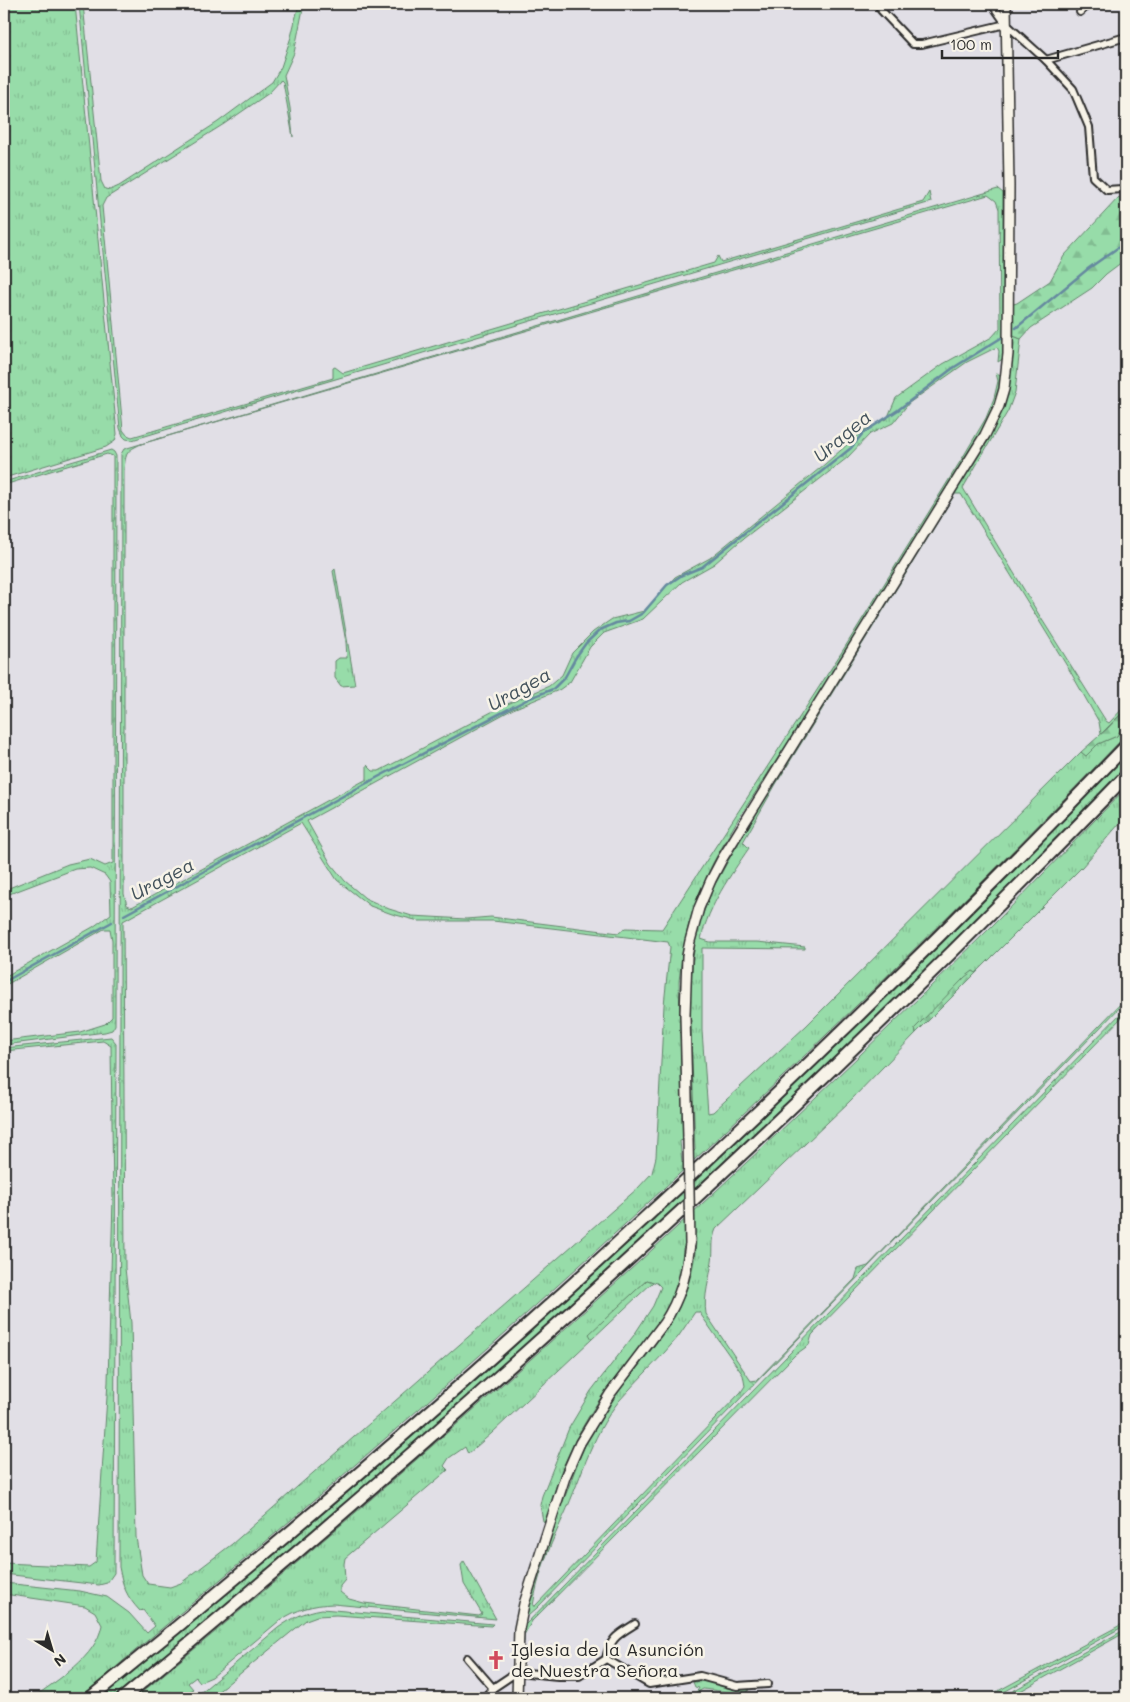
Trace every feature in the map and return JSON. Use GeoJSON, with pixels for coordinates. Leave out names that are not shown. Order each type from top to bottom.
{"type":"FeatureCollection","features":[{"type":"Feature","properties":{"kind":"highway"},"geometry":{"type":"LineString","coordinates":[[90,1698],[318,1508],[560,1295],[830,1043],[1016,859],[1126,746]]}},
{"type":"Feature","properties":{"kind":"highway"},"geometry":{"type":"LineString","coordinates":[[123,1698],[324,1530],[573,1312],[728,1169],[857,1046],[966,939],[1126,776]]}},
{"type":"Feature","properties":{"kind":"street"},"geometry":{"type":"LineString","coordinates":[[878,4],[881,10],[913,44],[922,44],[1006,24]]}},
{"type":"Feature","properties":{"kind":"street"},"geometry":{"type":"LineString","coordinates":[[992,4],[1006,24],[1046,60],[1073,89],[1089,127],[1093,177],[1107,190],[1122,189],[1126,186]]}},
{"type":"Feature","properties":{"kind":"street"},"geometry":{"type":"LineString","coordinates":[[516,1698],[519,1629],[524,1604],[573,1458],[588,1428],[602,1406],[650,1343],[673,1309],[684,1282],[690,1244],[685,1015],[686,975],[694,922],[704,895],[722,859],[985,435],[1004,389],[1008,354],[1009,196],[1006,4]]}},
{"type":"Feature","properties":{"kind":"street"},"geometry":{"type":"LineString","coordinates":[[1080,12],[1089,4]]}},
{"type":"Feature","properties":{"kind":"street"},"geometry":{"type":"LineString","coordinates":[[1046,60],[1126,37]]}},
{"type":"Feature","properties":{"kind":"street"},"geometry":{"type":"LineString","coordinates":[[484,1698],[493,1688],[517,1672],[579,1676],[606,1660],[609,1644],[622,1632],[635,1624]]}},
{"type":"Feature","properties":{"kind":"street"},"geometry":{"type":"LineString","coordinates":[[467,1658],[493,1688]]}},
{"type":"Feature","properties":{"kind":"street"},"geometry":{"type":"LineString","coordinates":[[606,1660],[649,1684],[700,1676],[737,1686],[768,1684]]}},
{"type":"Feature","properties":{"kind":"green space"},"geometry":{"type":"Polygon","coordinates":[[[4,4],[75,4],[117,434],[115,441],[106,447],[4,478],[4,4]]]}},
{"type":"Feature","properties":{"kind":"green space"},"geometry":{"type":"Polygon","coordinates":[[[79,4],[83,4],[101,181],[105,189],[110,190],[218,122],[272,82],[281,67],[299,4],[304,4],[294,53],[284,75],[293,137],[283,82],[281,80],[269,93],[224,124],[106,198],[102,206],[123,430],[132,437],[333,378],[333,368],[335,367],[343,373],[714,263],[718,256],[721,262],[923,202],[929,192],[931,202],[132,440],[126,439],[120,428],[79,4]]]}},
{"type":"Feature","properties":{"kind":"green space"},"geometry":{"type":"Polygon","coordinates":[[[998,189],[1003,193],[1004,358],[998,362],[999,351],[997,347],[967,362],[909,403],[893,423],[870,434],[847,458],[739,542],[714,564],[682,582],[643,619],[604,633],[590,647],[570,682],[559,690],[513,709],[307,821],[331,864],[345,881],[365,898],[389,909],[412,916],[466,919],[491,917],[619,933],[625,928],[662,929],[845,647],[963,457],[986,418],[994,398],[998,381],[996,373],[1001,375],[998,397],[980,434],[833,673],[737,821],[713,863],[698,896],[683,949],[679,981],[683,1140],[680,1141],[682,1163],[695,1150],[690,997],[692,967],[695,942],[702,916],[713,888],[753,816],[989,436],[1000,413],[1011,335],[1021,339],[1015,392],[1008,411],[963,488],[1041,618],[1106,721],[1109,723],[1126,705],[1126,713],[1125,710],[1101,734],[1099,722],[1070,671],[961,494],[955,494],[776,784],[743,842],[749,848],[721,891],[709,914],[701,939],[710,942],[757,942],[805,947],[805,949],[702,948],[702,1031],[708,1113],[713,1112],[806,1026],[1081,752],[1086,756],[1098,744],[1117,736],[1126,719],[1126,735],[920,944],[815,1046],[600,1247],[381,1442],[270,1538],[81,1696],[73,1699],[33,1698],[75,1667],[84,1658],[98,1637],[102,1625],[95,1612],[85,1606],[4,1594],[4,1583],[80,1591],[107,1597],[129,1613],[147,1633],[155,1626],[143,1610],[140,1611],[131,1601],[124,1586],[119,1567],[121,454],[124,449],[998,189]],[[988,195],[141,444],[132,449],[126,456],[124,469],[124,894],[127,905],[132,907],[367,779],[367,765],[373,771],[379,771],[503,706],[549,686],[562,675],[572,653],[593,632],[612,619],[644,611],[675,577],[710,558],[864,430],[887,419],[896,398],[943,364],[992,337],[1000,328],[999,209],[996,201],[988,195]],[[301,823],[123,921],[125,1268],[131,1323],[136,1537],[142,1575],[148,1584],[170,1587],[181,1583],[232,1544],[638,1188],[652,1173],[656,1157],[664,1005],[670,947],[668,942],[493,921],[419,921],[392,914],[370,906],[337,880],[301,823]]]}},
{"type":"Feature","properties":{"kind":"green space"},"geometry":{"type":"Polygon","coordinates":[[[1119,197],[1126,207],[1126,259],[1106,274],[1092,288],[1031,328],[1021,339],[1011,335],[1010,305],[1017,303],[1050,281],[1064,256],[1119,197]]]}},
{"type":"Feature","properties":{"kind":"green space"},"geometry":{"type":"Polygon","coordinates":[[[111,450],[116,456],[115,1025],[112,1030],[105,1032],[4,1045],[4,1041],[80,1032],[105,1024],[112,1017],[112,940],[110,929],[104,929],[4,986],[4,977],[93,927],[111,914],[110,882],[105,875],[90,868],[75,869],[4,896],[4,890],[68,864],[90,859],[105,866],[113,863],[113,456],[107,454],[4,485],[4,482],[111,450]]]}},
{"type":"Feature","properties":{"kind":"green space"},"geometry":{"type":"Polygon","coordinates":[[[335,569],[355,685],[341,686],[335,678],[335,661],[339,658],[347,658],[346,642],[333,571],[335,569]]]}},
{"type":"Feature","properties":{"kind":"green space"},"geometry":{"type":"Polygon","coordinates":[[[1125,710],[1126,719],[1117,736],[1098,744],[1086,756],[1081,752],[1108,728],[1125,710]]]}},
{"type":"Feature","properties":{"kind":"green space"},"geometry":{"type":"Polygon","coordinates":[[[1126,754],[1126,769],[848,1047],[678,1209],[470,1396],[259,1579],[116,1698],[99,1698],[273,1554],[387,1455],[673,1199],[874,1008],[1126,754]]]}},
{"type":"Feature","properties":{"kind":"green space"},"geometry":{"type":"Polygon","coordinates":[[[1126,788],[1126,816],[1082,867],[976,973],[973,971],[915,1028],[916,1033],[850,1101],[716,1229],[706,1294],[706,1314],[751,1381],[757,1380],[855,1279],[858,1269],[868,1266],[1126,998],[1126,1001],[537,1608],[528,1616],[525,1612],[551,1529],[584,1446],[607,1407],[658,1341],[672,1319],[684,1295],[693,1268],[696,1238],[683,1248],[677,1289],[666,1313],[604,1393],[582,1427],[564,1464],[551,1503],[547,1523],[543,1521],[540,1505],[542,1496],[569,1428],[591,1391],[634,1335],[653,1306],[661,1287],[657,1283],[647,1280],[590,1334],[592,1339],[492,1433],[468,1454],[465,1447],[449,1458],[444,1466],[448,1470],[345,1558],[345,1580],[340,1586],[340,1592],[349,1599],[364,1603],[479,1616],[482,1614],[464,1584],[461,1565],[464,1561],[496,1619],[333,1604],[318,1605],[292,1613],[279,1621],[212,1677],[200,1682],[196,1677],[188,1683],[193,1689],[182,1698],[135,1698],[353,1515],[570,1324],[714,1193],[925,992],[1011,907],[1126,788]],[[695,1312],[671,1345],[619,1401],[600,1430],[547,1554],[537,1585],[533,1606],[745,1386],[743,1375],[699,1312],[695,1312]]]}},
{"type":"Feature","properties":{"kind":"green space"},"geometry":{"type":"Polygon","coordinates":[[[973,971],[976,973],[916,1033],[915,1028],[973,971]]]}},
{"type":"Feature","properties":{"kind":"green space"},"geometry":{"type":"Polygon","coordinates":[[[1126,1008],[1126,1013],[812,1335],[809,1345],[795,1355],[532,1621],[522,1643],[525,1625],[1126,1008]]]}},
{"type":"Feature","properties":{"kind":"green space"},"geometry":{"type":"Polygon","coordinates":[[[111,1037],[116,1043],[114,1573],[107,1583],[99,1585],[4,1574],[4,1563],[89,1567],[96,1562],[108,1382],[113,1199],[111,1046],[103,1041],[4,1051],[4,1048],[111,1037]]]}},
{"type":"Feature","properties":{"kind":"green space"},"geometry":{"type":"Polygon","coordinates":[[[647,1280],[653,1282],[592,1339],[589,1334],[647,1280]]]}},
{"type":"Feature","properties":{"kind":"green space"},"geometry":{"type":"Polygon","coordinates":[[[322,1609],[493,1624],[491,1626],[336,1615],[317,1616],[306,1620],[210,1698],[194,1698],[288,1621],[322,1609]]]}},
{"type":"Feature","properties":{"kind":"green space"},"geometry":{"type":"Polygon","coordinates":[[[1126,1622],[1126,1625],[993,1698],[985,1698],[1126,1622]]]}},
{"type":"Feature","properties":{"kind":"green space"},"geometry":{"type":"Polygon","coordinates":[[[1126,1629],[1126,1632],[1017,1693],[1020,1698],[1010,1695],[1000,1698],[1126,1629]]]}},
{"type":"Feature","properties":{"kind":"green space"},"geometry":{"type":"Polygon","coordinates":[[[706,1681],[735,1688],[752,1687],[745,1694],[703,1689],[696,1693],[699,1688],[695,1687],[693,1682],[706,1681]]]}},
{"type":"Feature","properties":{"kind":"waterway","name":"Uragea"},"geometry":{"type":"LineString","coordinates":[[1016,328],[1089,268],[1126,242]]}},
{"type":"Feature","properties":{"kind":"waterway","name":"Uragea"},"geometry":{"type":"LineString","coordinates":[[124,915],[378,777],[530,698],[553,689],[565,677],[586,643],[600,630],[616,623],[629,621],[643,613],[667,585],[682,575],[702,567],[851,448],[863,433],[898,410],[953,368],[1001,338]]}},
{"type":"Feature","properties":{"kind":"waterway","name":"Uragea"},"geometry":{"type":"LineString","coordinates":[[4,982],[112,922]]}},
{"type":"Feature","properties":{"kind":"place","name":"Iglesia de la Asunción de Nuestra Señora"},"geometry":{"type":"Point","coordinates":[496,1660]}}]}
